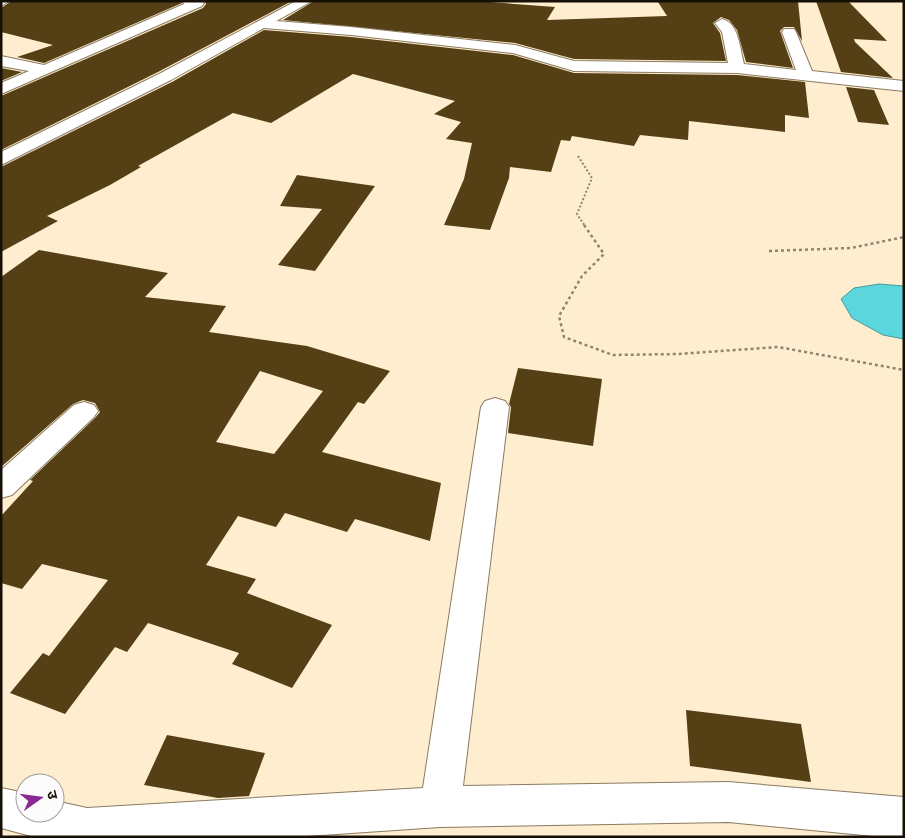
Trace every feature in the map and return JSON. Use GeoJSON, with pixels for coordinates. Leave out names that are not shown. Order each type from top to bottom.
{"type":"FeatureCollection","features":[{"type":"Feature","properties":{"kind":"street"},"geometry":{"type":"LineString","coordinates":[[1,88],[197,3],[189,1]]}},
{"type":"Feature","properties":{"kind":"street"},"geometry":{"type":"LineString","coordinates":[[1,159],[165,77],[306,1]]}},
{"type":"Feature","properties":{"kind":"street"},"geometry":{"type":"LineString","coordinates":[[722,23],[729,31],[737,68]]}},
{"type":"Feature","properties":{"kind":"street"},"geometry":{"type":"LineString","coordinates":[[264,24],[351,31],[514,49],[574,66],[737,68],[904,86]]}},
{"type":"Feature","properties":{"kind":"street"},"geometry":{"type":"LineString","coordinates":[[790,32],[806,76]]}},
{"type":"Feature","properties":{"kind":"street"},"geometry":{"type":"LineString","coordinates":[[1,61],[43,69]]}},
{"type":"Feature","properties":{"kind":"street"},"geometry":{"type":"LineString","coordinates":[[440,808],[495,407]]}},
{"type":"Feature","properties":{"kind":"street"},"geometry":{"type":"LineString","coordinates":[[1,487],[84,411]]}},
{"type":"Feature","properties":{"kind":"street"},"geometry":{"type":"LineString","coordinates":[[1,808],[88,829],[440,808],[728,802],[904,818]]}},
{"type":"Feature","properties":{"kind":"path"},"geometry":{"type":"LineString","coordinates":[[578,156],[592,178],[577,214],[604,254],[582,276],[559,316],[564,337],[613,355],[678,354],[778,347],[904,370]]}},
{"type":"Feature","properties":{"kind":"path"},"geometry":{"type":"LineString","coordinates":[[769,251],[851,248],[904,238]]}},
{"type":"Feature","properties":{"kind":"water"},"geometry":{"type":"Polygon","coordinates":[[[879,284],[904,286],[904,339],[883,335],[852,318],[841,299],[854,288],[879,284]]]}},
{"type":"Feature","properties":{"kind":"building"},"geometry":{"type":"Polygon","coordinates":[[[12,1],[181,1],[182,3],[44,63],[17,57],[53,45],[1,32],[1,8],[12,1]]]}},
{"type":"Feature","properties":{"kind":"building"},"geometry":{"type":"Polygon","coordinates":[[[205,1],[292,1],[158,72],[1,150],[1,96],[203,8],[206,4],[205,1]]]}},
{"type":"Feature","properties":{"kind":"building"},"geometry":{"type":"Polygon","coordinates":[[[314,1],[476,1],[555,7],[547,20],[667,16],[658,2],[798,1],[802,41],[794,27],[784,27],[780,31],[793,68],[746,62],[737,30],[729,20],[721,17],[713,23],[720,33],[726,61],[574,59],[515,43],[283,20],[314,1]]]}},
{"type":"Feature","properties":{"kind":"building"},"geometry":{"type":"Polygon","coordinates":[[[816,1],[848,1],[887,41],[854,39],[855,42],[893,78],[841,72],[816,1]]]}},
{"type":"Feature","properties":{"kind":"building"},"geometry":{"type":"Polygon","coordinates":[[[264,30],[351,37],[513,55],[574,73],[737,75],[805,82],[809,118],[785,115],[785,132],[689,121],[688,140],[640,135],[634,146],[572,136],[570,141],[561,140],[551,172],[510,167],[509,178],[490,230],[444,225],[464,179],[472,143],[446,139],[461,122],[434,114],[455,101],[353,74],[271,123],[233,113],[138,166],[141,167],[110,185],[47,216],[58,221],[1,252],[1,167],[172,82],[264,30]]]}},
{"type":"Feature","properties":{"kind":"building"},"geometry":{"type":"Polygon","coordinates":[[[1,68],[22,72],[1,81],[1,68]]]}},
{"type":"Feature","properties":{"kind":"building"},"geometry":{"type":"Polygon","coordinates":[[[846,87],[874,90],[889,125],[858,122],[846,87]]]}},
{"type":"Feature","properties":{"kind":"building"},"geometry":{"type":"Polygon","coordinates":[[[297,175],[375,186],[315,271],[278,265],[322,209],[280,206],[297,175]]]}},
{"type":"Feature","properties":{"kind":"building"},"geometry":{"type":"Polygon","coordinates":[[[39,250],[168,273],[145,297],[226,306],[209,332],[307,346],[390,371],[364,404],[358,402],[322,452],[441,483],[430,541],[355,519],[347,532],[285,513],[276,527],[238,516],[206,565],[256,579],[247,593],[332,625],[292,688],[232,664],[239,653],[148,623],[127,652],[115,647],[65,714],[10,693],[43,653],[49,656],[108,580],[42,564],[22,589],[1,583],[1,516],[33,481],[30,480],[100,412],[95,403],[83,400],[73,404],[1,467],[1,277],[39,250]],[[260,371],[216,442],[274,454],[323,391],[260,371]]]}},
{"type":"Feature","properties":{"kind":"building"},"geometry":{"type":"Polygon","coordinates":[[[518,368],[602,379],[593,446],[508,433],[511,407],[509,404],[518,368]]]}},
{"type":"Feature","properties":{"kind":"building"},"geometry":{"type":"Polygon","coordinates":[[[686,710],[801,724],[811,782],[690,766],[686,710]]]}},
{"type":"Feature","properties":{"kind":"building"},"geometry":{"type":"Polygon","coordinates":[[[167,735],[265,753],[249,796],[218,798],[144,785],[167,735]]]}}]}
